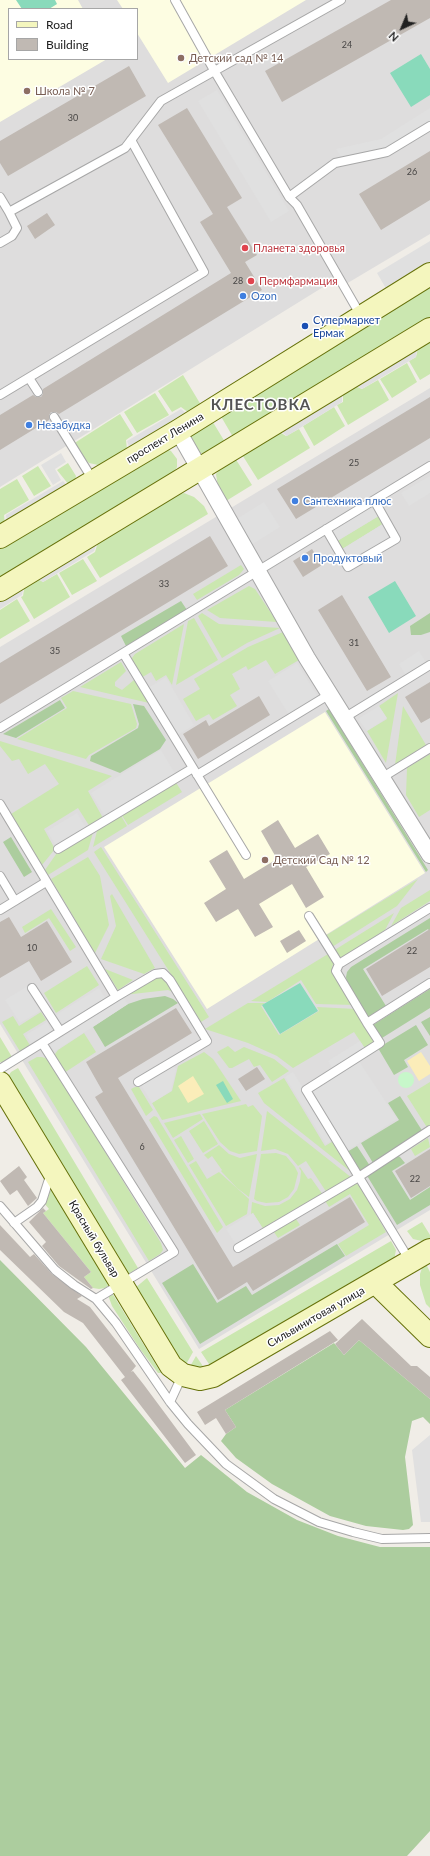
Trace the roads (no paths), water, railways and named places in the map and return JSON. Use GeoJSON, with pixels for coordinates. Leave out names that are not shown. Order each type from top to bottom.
{"type":"FeatureCollection","features":[{"type":"Feature","properties":{"kind":"street","name":"проспект Ленина"},"geometry":{"type":"LineString","coordinates":[[0,537],[178,431],[430,274]]}},
{"type":"Feature","properties":{"kind":"street"},"geometry":{"type":"LineString","coordinates":[[0,590],[430,329]]}},
{"type":"Feature","properties":{"kind":"street"},"geometry":{"type":"LineString","coordinates":[[178,431],[344,718],[383,776],[430,855]]}},
{"type":"Feature","properties":{"kind":"street","name":"Красный бульвар"},"geometry":{"type":"LineString","coordinates":[[0,1083],[171,1366],[191,1377]]}},
{"type":"Feature","properties":{"kind":"street","name":"Сильвинитовая улица"},"geometry":{"type":"LineString","coordinates":[[191,1377],[213,1376],[376,1283],[430,1250]]}},
{"type":"Feature","properties":{"kind":"street"},"geometry":{"type":"LineString","coordinates":[[376,1283],[430,1336]]}},
{"type":"Feature","properties":{"kind":"lane"},"geometry":{"type":"LineString","coordinates":[[175,0],[215,72],[289,197],[296,204],[361,318]]}},
{"type":"Feature","properties":{"kind":"lane"},"geometry":{"type":"LineString","coordinates":[[9,212],[125,148],[160,101],[215,72],[341,0]]}},
{"type":"Feature","properties":{"kind":"lane"},"geometry":{"type":"LineString","coordinates":[[289,197],[335,163],[387,152],[430,126]]}},
{"type":"Feature","properties":{"kind":"lane"},"geometry":{"type":"LineString","coordinates":[[0,394],[204,272],[131,140]]}},
{"type":"Feature","properties":{"kind":"lane"},"geometry":{"type":"LineString","coordinates":[[0,198],[17,228],[12,236],[0,242]]}},
{"type":"Feature","properties":{"kind":"lane"},"geometry":{"type":"LineString","coordinates":[[29,378],[38,392]]}},
{"type":"Feature","properties":{"kind":"lane"},"geometry":{"type":"LineString","coordinates":[[54,417],[94,481]]}},
{"type":"Feature","properties":{"kind":"lane"},"geometry":{"type":"LineString","coordinates":[[0,728],[430,466]]}},
{"type":"Feature","properties":{"kind":"lane"},"geometry":{"type":"LineString","coordinates":[[326,529],[348,567],[396,539],[374,500]]}},
{"type":"Feature","properties":{"kind":"lane"},"geometry":{"type":"LineString","coordinates":[[123,653],[246,855]]}},
{"type":"Feature","properties":{"kind":"lane"},"geometry":{"type":"LineString","coordinates":[[344,718],[430,665]]}},
{"type":"Feature","properties":{"kind":"lane"},"geometry":{"type":"LineString","coordinates":[[58,849],[330,694]]}},
{"type":"Feature","properties":{"kind":"lane"},"geometry":{"type":"LineString","coordinates":[[383,776],[430,748]]}},
{"type":"Feature","properties":{"kind":"lane"},"geometry":{"type":"LineString","coordinates":[[0,804],[116,997]]}},
{"type":"Feature","properties":{"kind":"lane"},"geometry":{"type":"LineString","coordinates":[[0,876],[16,901]]}},
{"type":"Feature","properties":{"kind":"lane"},"geometry":{"type":"LineString","coordinates":[[0,910],[46,882]]}},
{"type":"Feature","properties":{"kind":"lane"},"geometry":{"type":"LineString","coordinates":[[410,1262],[306,1090],[380,1043],[337,974],[336,969],[339,964],[430,908]]}},
{"type":"Feature","properties":{"kind":"lane"},"geometry":{"type":"LineString","coordinates":[[309,916],[339,964]]}},
{"type":"Feature","properties":{"kind":"lane"},"geometry":{"type":"LineString","coordinates":[[0,1070],[150,976],[163,973],[170,980],[207,1041],[138,1082]]}},
{"type":"Feature","properties":{"kind":"lane"},"geometry":{"type":"LineString","coordinates":[[367,1023],[430,983]]}},
{"type":"Feature","properties":{"kind":"lane"},"geometry":{"type":"LineString","coordinates":[[32,988],[60,1032]]}},
{"type":"Feature","properties":{"kind":"lane"},"geometry":{"type":"LineString","coordinates":[[42,1043],[174,1252],[96,1299]]}},
{"type":"Feature","properties":{"kind":"lane"},"geometry":{"type":"LineString","coordinates":[[238,1248],[359,1176],[430,1130]]}},
{"type":"Feature","properties":{"kind":"lane"},"geometry":{"type":"LineString","coordinates":[[14,1223],[37,1207],[42,1201],[52,1170]]}},
{"type":"Feature","properties":{"kind":"lane"},"geometry":{"type":"LineString","coordinates":[[0,1206],[55,1270],[74,1285],[96,1299],[116,1323],[170,1402],[226,1464],[274,1499],[320,1522],[382,1539],[430,1538]]}},
{"type":"Feature","properties":{"kind":"lane"},"geometry":{"type":"LineString","coordinates":[[170,1402],[191,1377]]}},
{"type":"Feature","properties":{"kind":"place","name":"Детский сад № 14"},"geometry":{"type":"Point","coordinates":[181,58]}},
{"type":"Feature","properties":{"kind":"place","name":"Школа № 7"},"geometry":{"type":"Point","coordinates":[27,91]}},
{"type":"Feature","properties":{"kind":"place","name":"Планета здоровья"},"geometry":{"type":"Point","coordinates":[245,248]}},
{"type":"Feature","properties":{"kind":"place","name":"Пермфармация"},"geometry":{"type":"Point","coordinates":[251,281]}},
{"type":"Feature","properties":{"kind":"place","name":"Ozon"},"geometry":{"type":"Point","coordinates":[243,296]}},
{"type":"Feature","properties":{"kind":"place","name":"Супермаркет Ермак"},"geometry":{"type":"Point","coordinates":[305,326]}},
{"type":"Feature","properties":{"kind":"place","name":"Незабудка"},"geometry":{"type":"Point","coordinates":[29,425]}},
{"type":"Feature","properties":{"kind":"place","name":"Сантехника плюс"},"geometry":{"type":"Point","coordinates":[295,501]}},
{"type":"Feature","properties":{"kind":"place","name":"Продуктовый"},"geometry":{"type":"Point","coordinates":[305,558]}},
{"type":"Feature","properties":{"kind":"place","name":"Детский Сад № 12"},"geometry":{"type":"Point","coordinates":[265,860]}},
{"type":"Feature","properties":{"kind":"district","name":"КЛЕСТОВКА"},"geometry":{"type":"Point","coordinates":[261,405]}}]}
